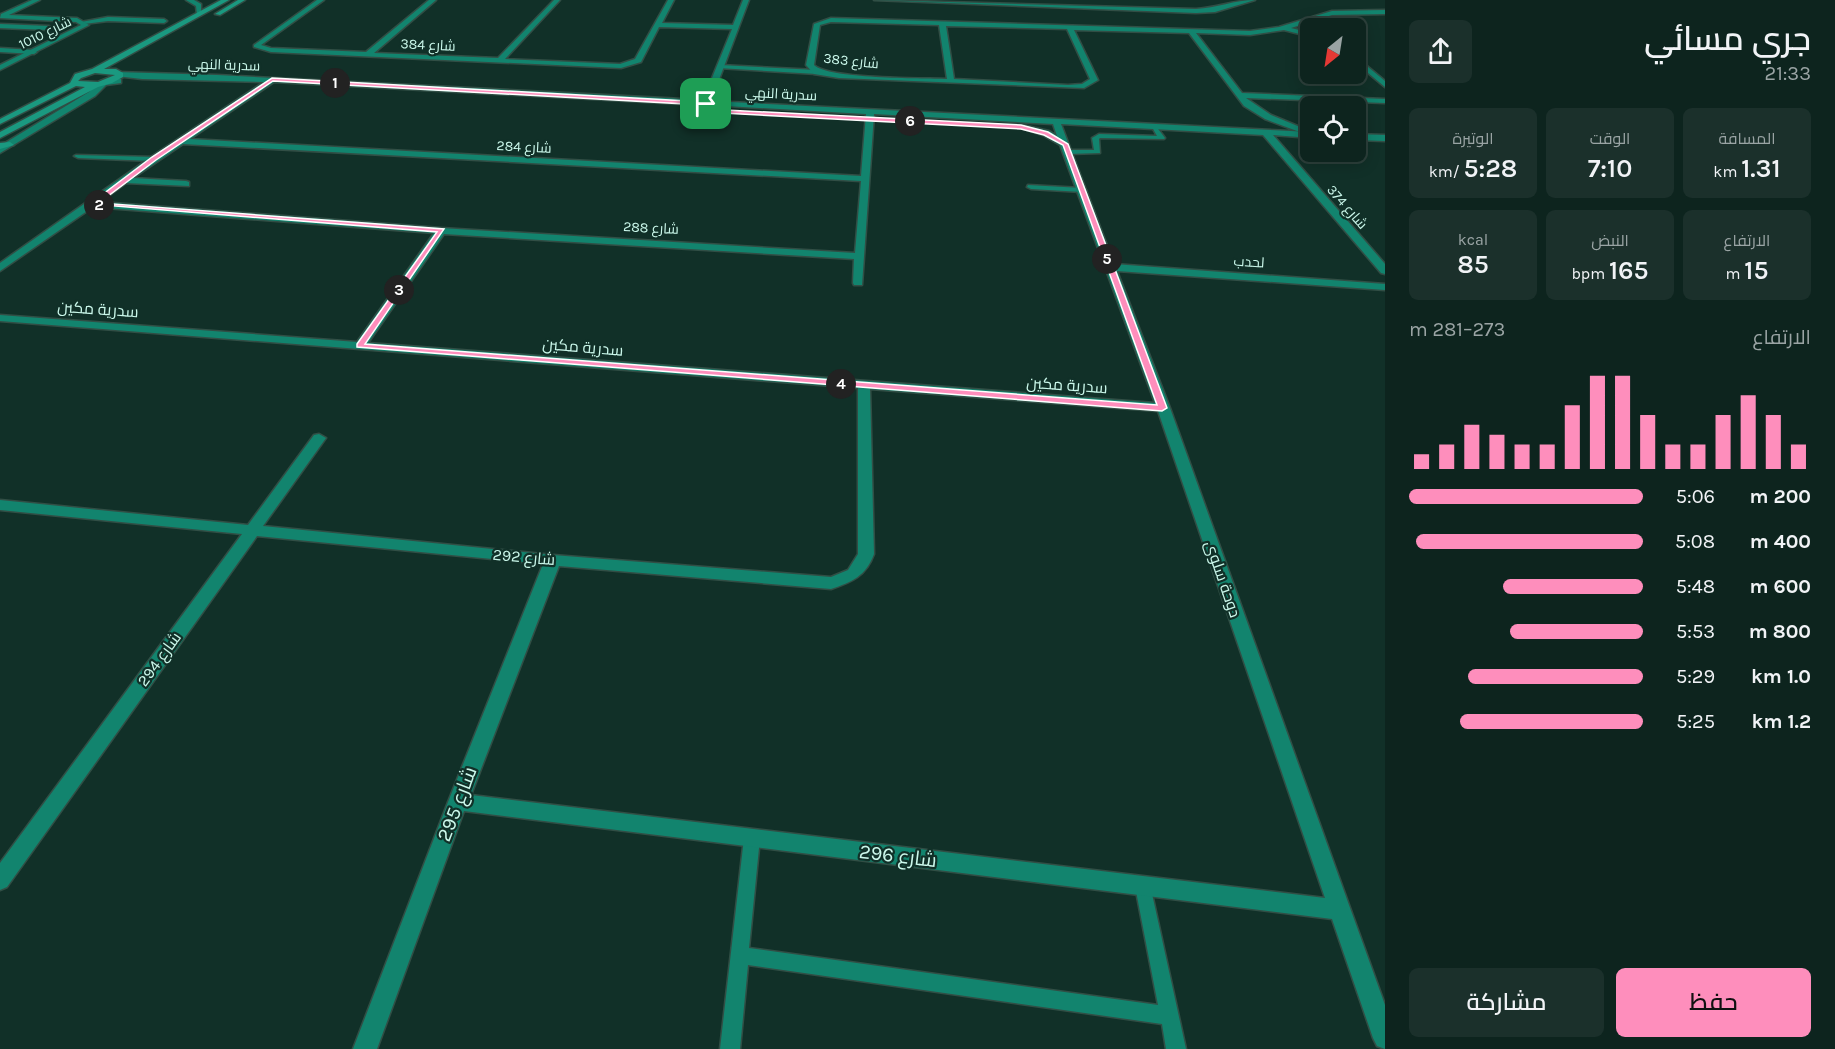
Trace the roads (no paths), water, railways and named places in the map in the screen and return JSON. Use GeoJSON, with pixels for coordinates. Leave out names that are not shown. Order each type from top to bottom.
{"type":"FeatureCollection","features":[{"type":"Feature","properties":{"kind":"street","name":"شارع 1010"},"geometry":{"type":"LineString","coordinates":[[0,16],[37,0]]}},
{"type":"Feature","properties":{"kind":"street"},"geometry":{"type":"LineString","coordinates":[[189,0],[199,5],[200,14]]}},
{"type":"Feature","properties":{"kind":"street"},"geometry":{"type":"LineString","coordinates":[[75,83],[72,80],[74,78],[95,71],[226,0]]}},
{"type":"Feature","properties":{"kind":"street"},"geometry":{"type":"LineString","coordinates":[[194,27],[242,0]]}},
{"type":"Feature","properties":{"kind":"street","name":"شارع 384"},"geometry":{"type":"LineString","coordinates":[[321,0],[256,46],[271,50],[627,65],[638,60],[671,0]]}},
{"type":"Feature","properties":{"kind":"street"},"geometry":{"type":"LineString","coordinates":[[369,53],[433,0]]}},
{"type":"Feature","properties":{"kind":"street"},"geometry":{"type":"LineString","coordinates":[[499,61],[557,0]]}},
{"type":"Feature","properties":{"kind":"street"},"geometry":{"type":"LineString","coordinates":[[704,107],[746,0]]}},
{"type":"Feature","properties":{"kind":"street"},"geometry":{"type":"LineString","coordinates":[[875,21],[876,0],[1206,11],[1252,0]]}},
{"type":"Feature","properties":{"kind":"street"},"geometry":{"type":"LineString","coordinates":[[1109,0],[1113,9]]}},
{"type":"Feature","properties":{"kind":"street"},"geometry":{"type":"LineString","coordinates":[[1362,5],[1370,11]]}},
{"type":"Feature","properties":{"kind":"street","name":"شارع 383"},"geometry":{"type":"LineString","coordinates":[[1070,29],[1093,78],[1091,83],[1068,87],[839,76],[817,72],[810,65],[817,24],[831,20],[1070,29],[1259,32],[1285,28],[1332,13],[1385,12]]}},
{"type":"Feature","properties":{"kind":"street","name":"شارع 1010"},"geometry":{"type":"LineString","coordinates":[[0,16],[84,22],[86,25],[0,68]]}},
{"type":"Feature","properties":{"kind":"street"},"geometry":{"type":"LineString","coordinates":[[942,24],[951,82]]}},
{"type":"Feature","properties":{"kind":"street"},"geometry":{"type":"LineString","coordinates":[[658,25],[736,27]]}},
{"type":"Feature","properties":{"kind":"street"},"geometry":{"type":"LineString","coordinates":[[1285,28],[1300,32]]}},
{"type":"Feature","properties":{"kind":"street"},"geometry":{"type":"LineString","coordinates":[[1192,32],[1247,104],[1277,122],[1300,130]]}},
{"type":"Feature","properties":{"kind":"street"},"geometry":{"type":"LineString","coordinates":[[101,84],[92,94],[3,147],[1,135],[101,84],[115,80],[126,65]]}},
{"type":"Feature","properties":{"kind":"street"},"geometry":{"type":"LineString","coordinates":[[1366,68],[1385,85]]}},
{"type":"Feature","properties":{"kind":"street"},"geometry":{"type":"LineString","coordinates":[[95,71],[118,73]]}},
{"type":"Feature","properties":{"kind":"street","name":"سدرية النهي"},"geometry":{"type":"LineString","coordinates":[[118,73],[142,77],[217,77],[704,107]]}},
{"type":"Feature","properties":{"kind":"street","name":"سدرية النهي"},"geometry":{"type":"LineString","coordinates":[[101,84],[142,77]]}},
{"type":"Feature","properties":{"kind":"street"},"geometry":{"type":"LineString","coordinates":[[217,77],[259,89],[704,107],[1021,127],[1046,133],[1067,148]]}},
{"type":"Feature","properties":{"kind":"street"},"geometry":{"type":"LineString","coordinates":[[0,268],[154,159],[272,80]]}},
{"type":"Feature","properties":{"kind":"street"},"geometry":{"type":"LineString","coordinates":[[0,122],[75,83],[101,84]]}},
{"type":"Feature","properties":{"kind":"street"},"geometry":{"type":"LineString","coordinates":[[1240,95],[1385,101]]}},
{"type":"Feature","properties":{"kind":"street"},"geometry":{"type":"LineString","coordinates":[[1236,131],[1246,118],[1247,104]]}},
{"type":"Feature","properties":{"kind":"street"},"geometry":{"type":"LineString","coordinates":[[869,116],[1300,134]]}},
{"type":"Feature","properties":{"kind":"street"},"geometry":{"type":"LineString","coordinates":[[858,283],[869,116]]}},
{"type":"Feature","properties":{"kind":"street","name":"دوحة سلوى"},"geometry":{"type":"LineString","coordinates":[[1056,122],[1162,408],[1385,1038]]}},
{"type":"Feature","properties":{"kind":"street","name":"شارع 374"},"geometry":{"type":"LineString","coordinates":[[1266,133],[1385,271]]}},
{"type":"Feature","properties":{"kind":"street"},"geometry":{"type":"LineString","coordinates":[[1366,137],[1385,138]]}},
{"type":"Feature","properties":{"kind":"street","name":"شارع 284"},"geometry":{"type":"LineString","coordinates":[[182,141],[865,180]]}},
{"type":"Feature","properties":{"kind":"street"},"geometry":{"type":"LineString","coordinates":[[125,180],[186,184]]}},
{"type":"Feature","properties":{"kind":"street","name":"شارع 288"},"geometry":{"type":"LineString","coordinates":[[93,204],[441,231],[860,256]]}},
{"type":"Feature","properties":{"kind":"street"},"geometry":{"type":"LineString","coordinates":[[360,346],[441,231]]}},
{"type":"Feature","properties":{"kind":"street","name":"لحدب"},"geometry":{"type":"LineString","coordinates":[[1110,267],[1385,286]]}},
{"type":"Feature","properties":{"kind":"street","name":"سدرية مكين"},"geometry":{"type":"LineString","coordinates":[[0,318],[1162,408]]}},
{"type":"Feature","properties":{"kind":"street","name":"شارع 292"},"geometry":{"type":"LineString","coordinates":[[0,505],[553,560],[831,584],[852,577],[862,566],[866,554],[864,386]]}},
{"type":"Feature","properties":{"kind":"street","name":"شارع 294"},"geometry":{"type":"LineString","coordinates":[[0,880],[319,438]]}},
{"type":"Feature","properties":{"kind":"street","name":"شارع 295"},"geometry":{"type":"LineString","coordinates":[[366,1049],[458,802],[553,560]]}},
{"type":"Feature","properties":{"kind":"street","name":"شارع 296"},"geometry":{"type":"LineString","coordinates":[[458,802],[1339,910]]}},
{"type":"Feature","properties":{"kind":"lane"},"geometry":{"type":"LineString","coordinates":[[0,21],[10,17]]}},
{"type":"Feature","properties":{"kind":"lane"},"geometry":{"type":"LineString","coordinates":[[84,22],[108,19],[164,21]]}},
{"type":"Feature","properties":{"kind":"lane"},"geometry":{"type":"LineString","coordinates":[[0,26],[49,28]]}},
{"type":"Feature","properties":{"kind":"lane"},"geometry":{"type":"LineString","coordinates":[[0,50],[34,51]]}},
{"type":"Feature","properties":{"kind":"lane"},"geometry":{"type":"LineString","coordinates":[[720,67],[817,72]]}},
{"type":"Feature","properties":{"kind":"lane"},"geometry":{"type":"LineString","coordinates":[[1067,148],[1098,152],[1095,138],[1099,136],[1162,138],[1155,127]]}},
{"type":"Feature","properties":{"kind":"lane"},"geometry":{"type":"LineString","coordinates":[[78,156],[154,159]]}},
{"type":"Feature","properties":{"kind":"lane"},"geometry":{"type":"LineString","coordinates":[[1031,187],[1082,190]]}},
{"type":"Feature","properties":{"kind":"lane"},"geometry":{"type":"LineString","coordinates":[[730,1049],[752,838]]}},
{"type":"Feature","properties":{"kind":"lane"},"geometry":{"type":"LineString","coordinates":[[1143,886],[1176,1049]]}},
{"type":"Feature","properties":{"kind":"lane"},"geometry":{"type":"LineString","coordinates":[[739,955],[1168,1016]]}}]}
